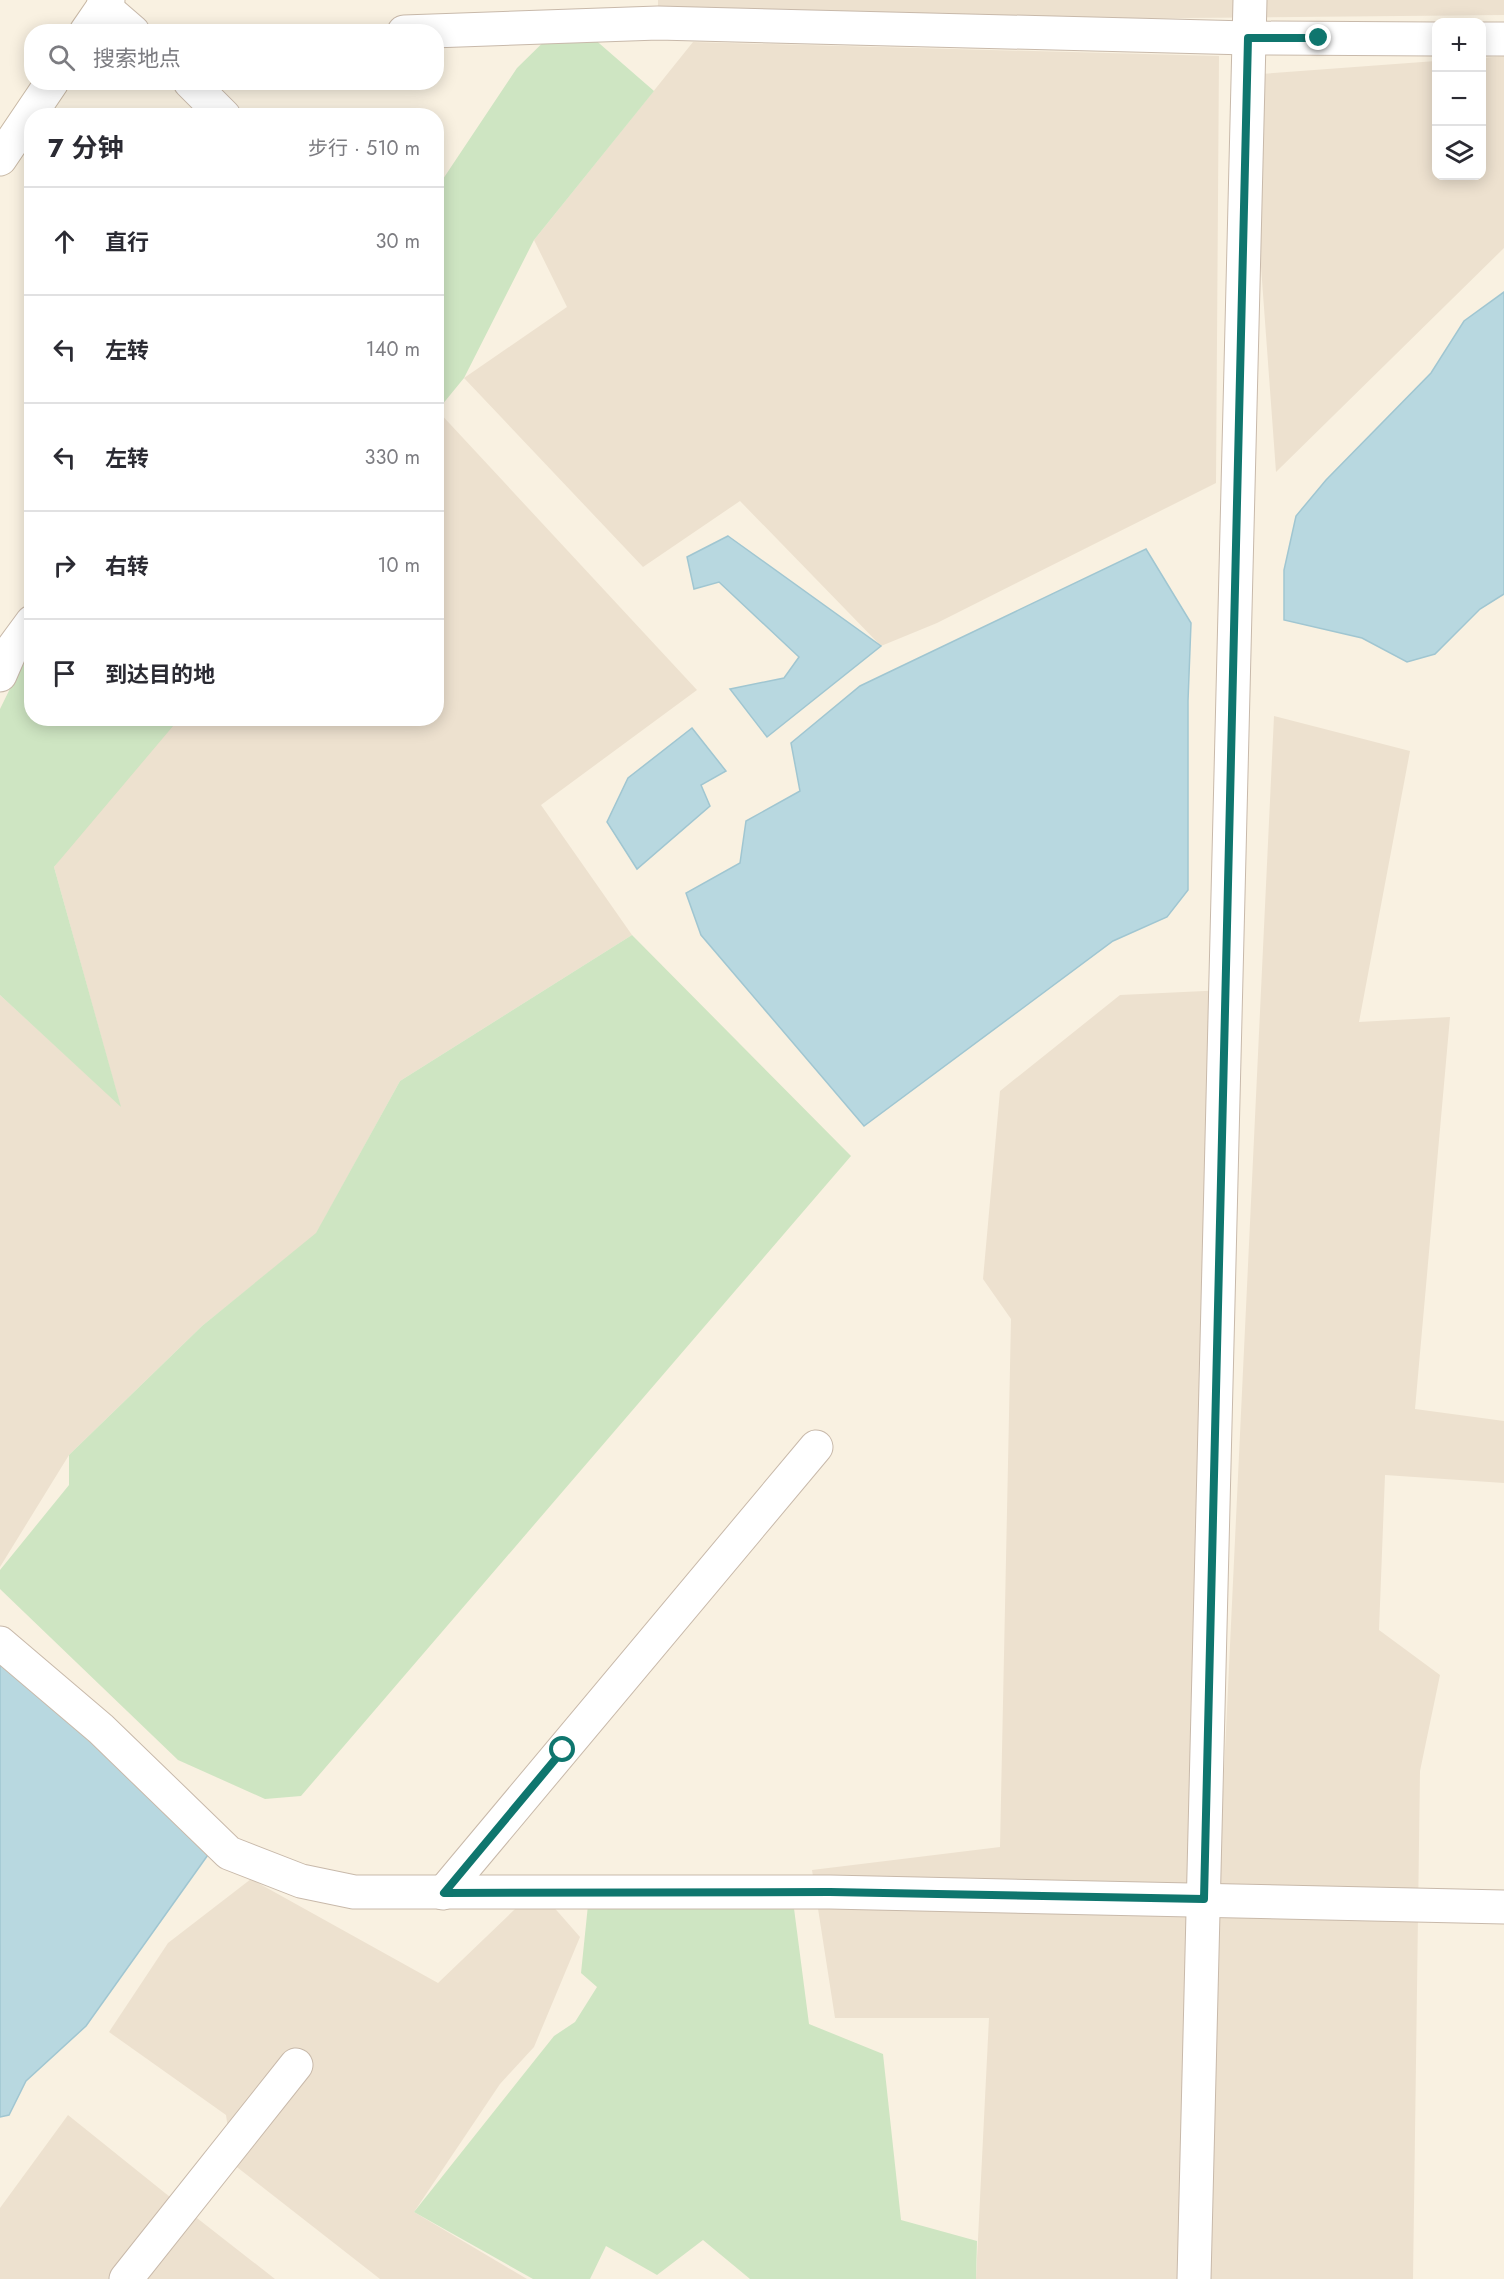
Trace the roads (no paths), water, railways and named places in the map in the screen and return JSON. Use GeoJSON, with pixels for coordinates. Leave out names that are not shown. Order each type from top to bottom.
{"type":"FeatureCollection","features":[{"type":"Feature","properties":{"kind":"street"},"geometry":{"type":"LineString","coordinates":[[1194,2279],[1250,0]]}},
{"type":"Feature","properties":{"kind":"street"},"geometry":{"type":"LineString","coordinates":[[99,13],[119,24]]}},
{"type":"Feature","properties":{"kind":"street"},"geometry":{"type":"LineString","coordinates":[[444,31],[658,23],[1248,38],[1432,39]]}},
{"type":"Feature","properties":{"kind":"street"},"geometry":{"type":"LineString","coordinates":[[1486,39],[1504,39]]}},
{"type":"Feature","properties":{"kind":"street"},"geometry":{"type":"LineString","coordinates":[[34,108],[47,90]]}},
{"type":"Feature","properties":{"kind":"street"},"geometry":{"type":"LineString","coordinates":[[198,90],[216,108]]}},
{"type":"Feature","properties":{"kind":"street"},"geometry":{"type":"LineString","coordinates":[[0,159],[24,123]]}},
{"type":"Feature","properties":{"kind":"street"},"geometry":{"type":"LineString","coordinates":[[0,675],[10,652],[24,633]]}},
{"type":"Feature","properties":{"kind":"street"},"geometry":{"type":"LineString","coordinates":[[444,1893],[816,1447]]}},
{"type":"Feature","properties":{"kind":"street"},"geometry":{"type":"LineString","coordinates":[[0,1643],[101,1729],[229,1853],[301,1881],[354,1892],[830,1892],[1504,1907]]}},
{"type":"Feature","properties":{"kind":"street"},"geometry":{"type":"LineString","coordinates":[[126,2279],[296,2065]]}},
{"type":"Feature","properties":{"kind":"water"},"geometry":{"type":"Polygon","coordinates":[[[1504,292],[1504,594],[1480,609],[1435,654],[1407,662],[1362,638],[1284,620],[1284,570],[1296,516],[1326,480],[1431,373],[1464,321],[1504,292]]]}},
{"type":"Feature","properties":{"kind":"water"},"geometry":{"type":"Polygon","coordinates":[[[728,536],[881,646],[767,737],[730,689],[784,678],[799,657],[719,582],[694,589],[687,557],[728,536]]]}},
{"type":"Feature","properties":{"kind":"water"},"geometry":{"type":"Polygon","coordinates":[[[1146,549],[1191,623],[1188,701],[1188,890],[1167,917],[1113,941],[864,1126],[701,935],[686,893],[740,863],[746,821],[800,791],[791,743],[860,686],[1146,549]]]}},
{"type":"Feature","properties":{"kind":"water"},"geometry":{"type":"Polygon","coordinates":[[[692,728],[726,771],[701,785],[710,806],[637,869],[607,822],[628,778],[692,728]]]}},
{"type":"Feature","properties":{"kind":"water"},"geometry":{"type":"Polygon","coordinates":[[[0,1650],[210,1852],[86,2026],[26,2081],[9,2115],[0,2117],[0,1650]]]}}]}
